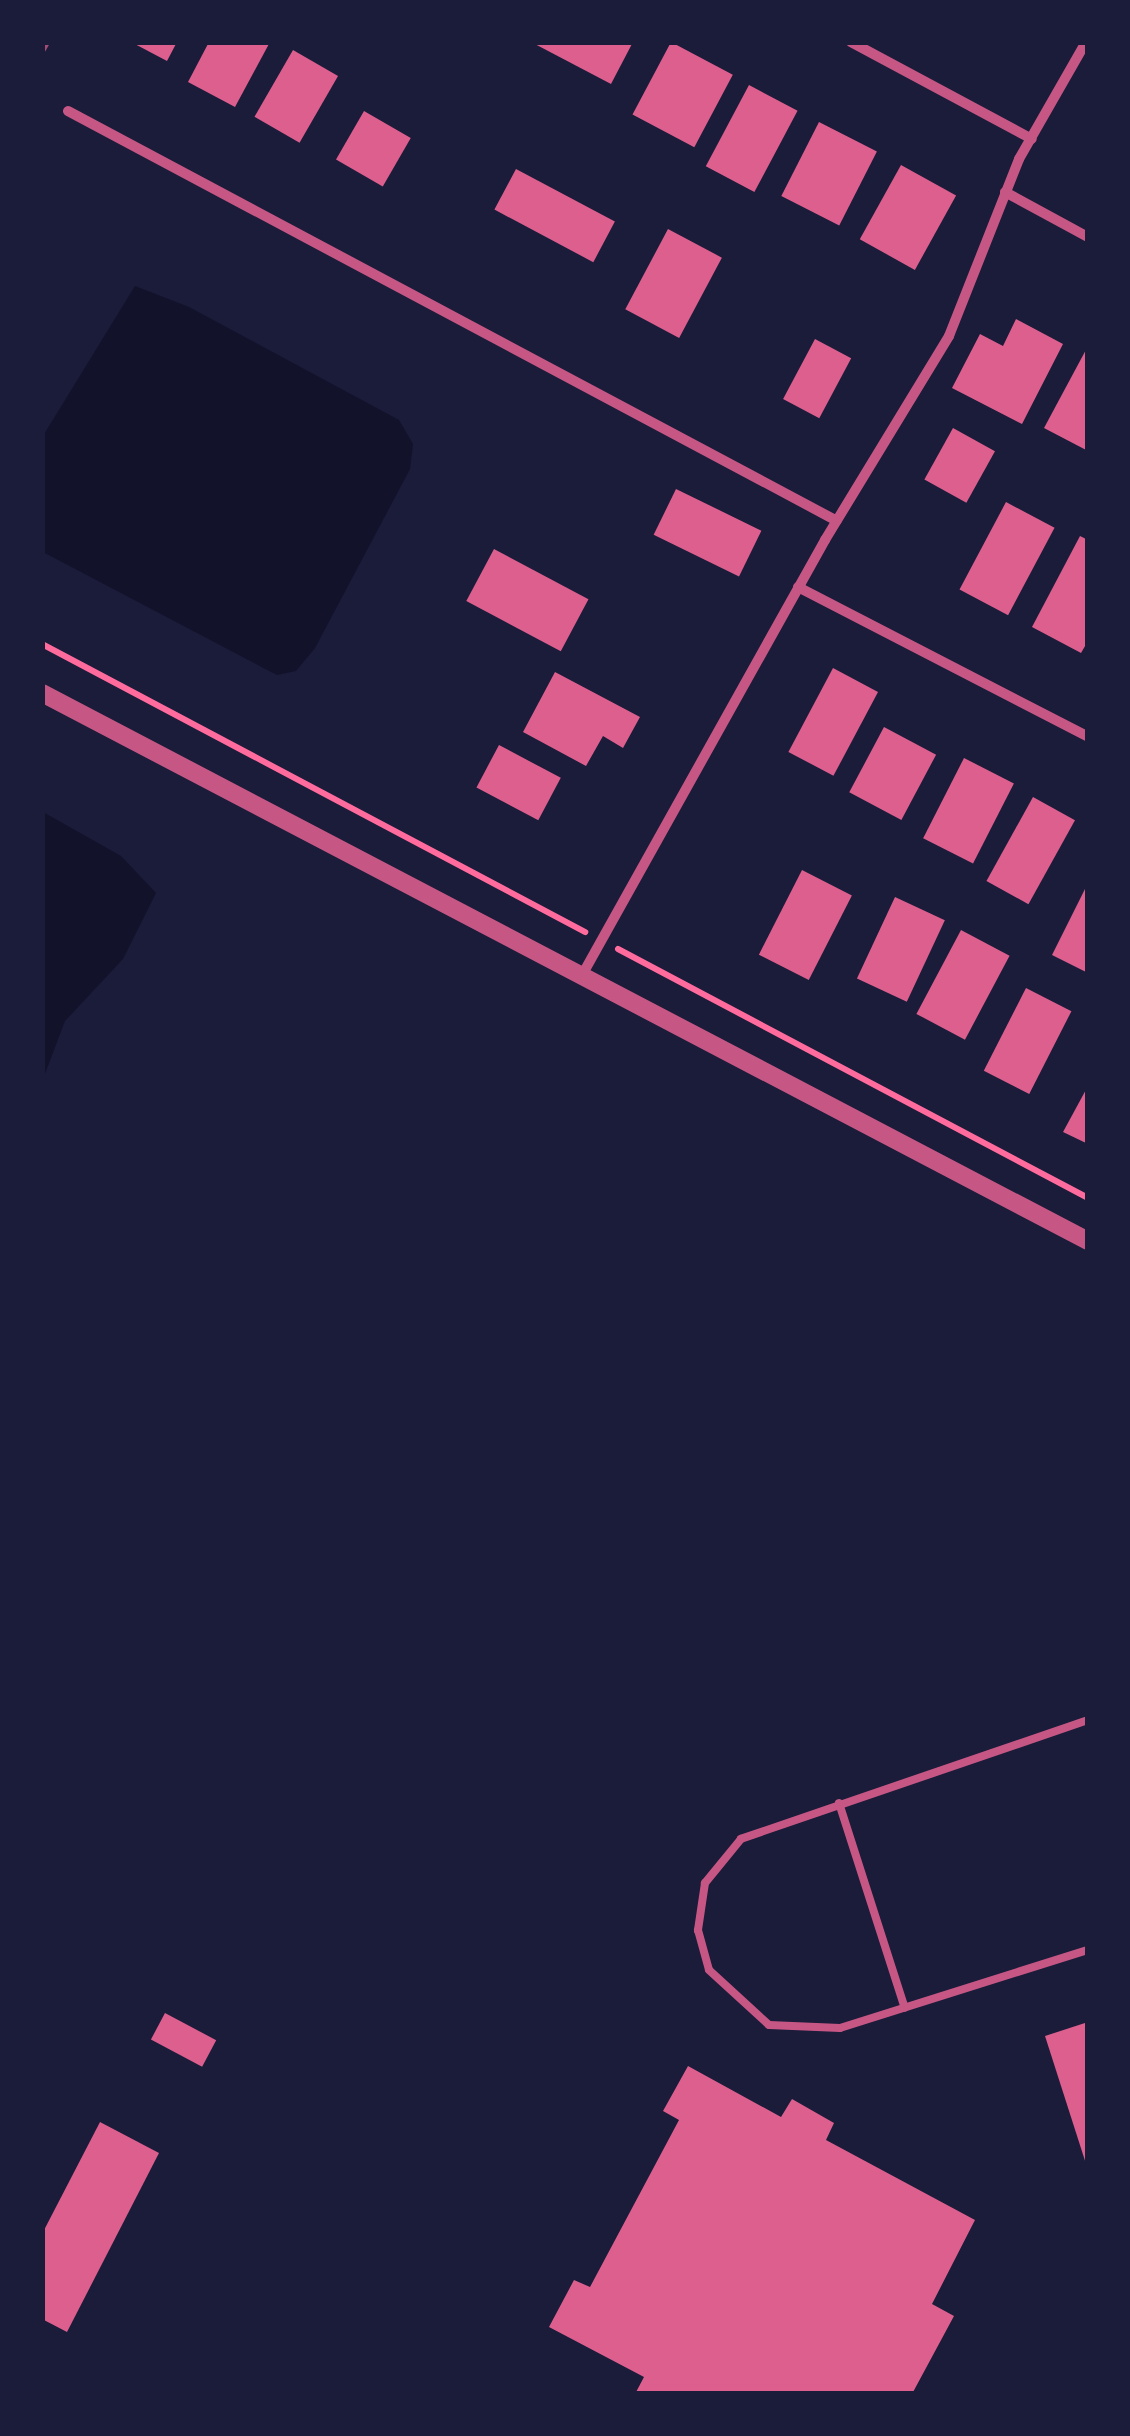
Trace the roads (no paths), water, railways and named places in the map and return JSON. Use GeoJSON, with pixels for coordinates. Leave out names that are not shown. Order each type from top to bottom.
{"type":"FeatureCollection","features":[{"type":"Feature","properties":{"kind":"street"},"geometry":{"type":"LineString","coordinates":[[852,42],[1032,139]]}},
{"type":"Feature","properties":{"kind":"street"},"geometry":{"type":"LineString","coordinates":[[581,978],[798,586],[949,336],[1005,192],[1086,42]]}},
{"type":"Feature","properties":{"kind":"street"},"geometry":{"type":"LineString","coordinates":[[68,111],[837,520]]}},
{"type":"Feature","properties":{"kind":"street"},"geometry":{"type":"LineString","coordinates":[[1005,192],[1088,237]]}},
{"type":"Feature","properties":{"kind":"street"},"geometry":{"type":"LineString","coordinates":[[798,586],[1088,737]]}},
{"type":"Feature","properties":{"kind":"street"},"geometry":{"type":"LineString","coordinates":[[42,693],[1088,1241]]}},
{"type":"Feature","properties":{"kind":"lane"},"geometry":{"type":"LineString","coordinates":[[1088,1720],[741,1839],[705,1883],[698,1930],[710,1970],[769,2025],[840,2028],[1088,1950]]}},
{"type":"Feature","properties":{"kind":"lane"},"geometry":{"type":"LineString","coordinates":[[839,1803],[904,2008]]}},
{"type":"Feature","properties":{"kind":"railway"},"geometry":{"type":"LineString","coordinates":[[42,49],[46,42]]}}]}
